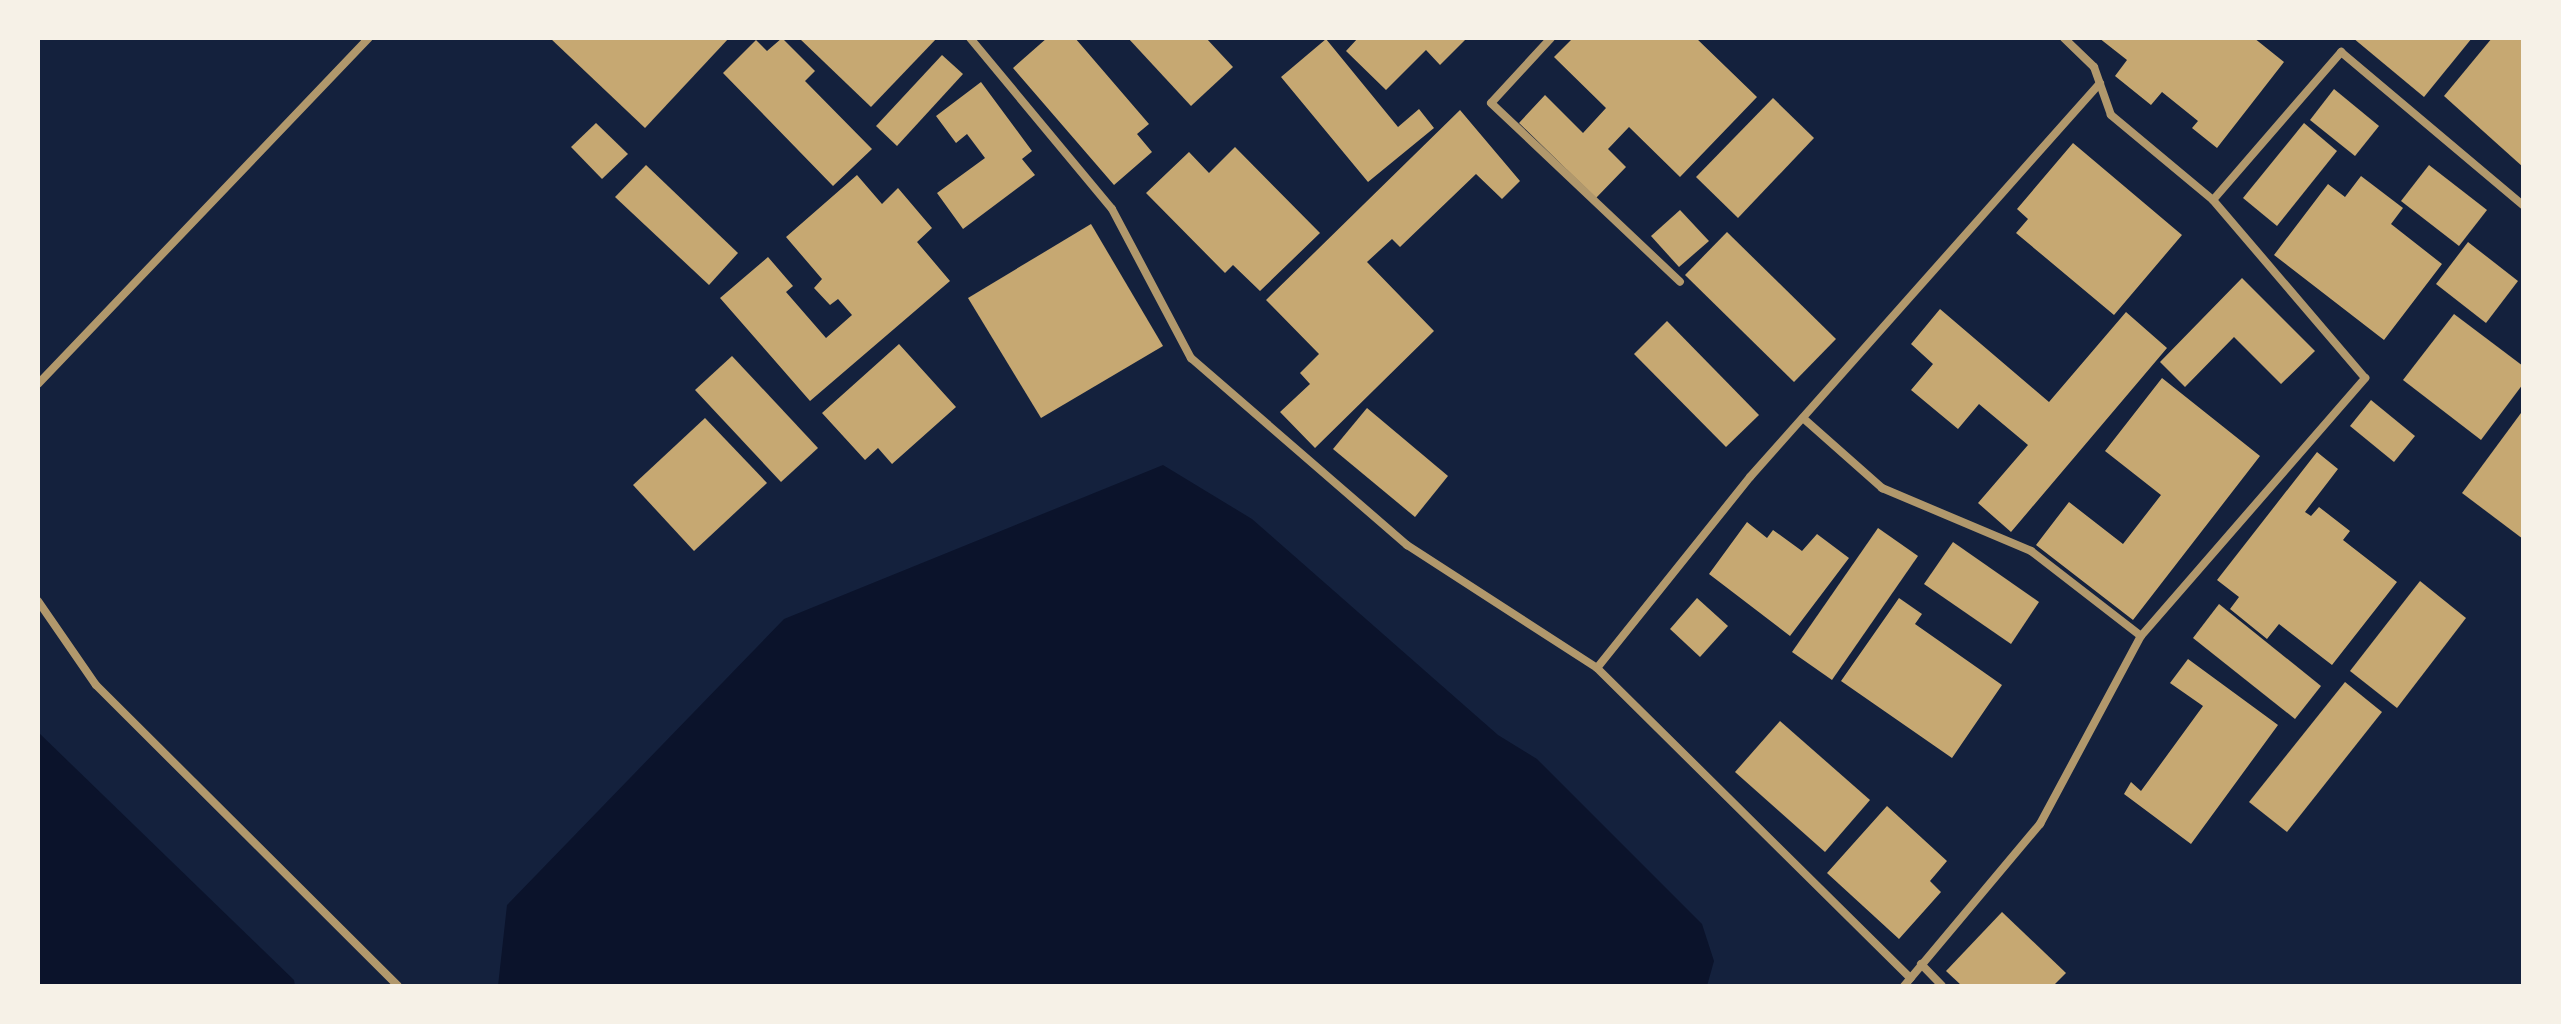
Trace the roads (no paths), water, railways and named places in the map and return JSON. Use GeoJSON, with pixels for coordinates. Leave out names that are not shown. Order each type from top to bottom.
{"type":"FeatureCollection","features":[{"type":"Feature","properties":{"kind":"street"},"geometry":{"type":"LineString","coordinates":[[38,384],[369,38]]}},
{"type":"Feature","properties":{"kind":"street"},"geometry":{"type":"LineString","coordinates":[[970,38],[1112,209],[1191,358],[1407,545],[1597,668],[1907,982],[2040,824],[2141,636],[2365,378],[2213,200],[2111,115],[2094,67],[2064,38]]}},
{"type":"Feature","properties":{"kind":"street"},"geometry":{"type":"LineString","coordinates":[[1551,38],[1491,103],[1680,282]]}},
{"type":"Feature","properties":{"kind":"street"},"geometry":{"type":"LineString","coordinates":[[2213,200],[2341,52],[2523,205]]}},
{"type":"Feature","properties":{"kind":"street"},"geometry":{"type":"LineString","coordinates":[[1597,668],[1803,418],[2100,83]]}},
{"type":"Feature","properties":{"kind":"street"},"geometry":{"type":"LineString","coordinates":[[1803,418],[1882,488],[2031,551],[2141,636]]}},
{"type":"Feature","properties":{"kind":"street"},"geometry":{"type":"LineString","coordinates":[[38,601],[96,685],[398,986]]}},
{"type":"Feature","properties":{"kind":"street"},"geometry":{"type":"LineString","coordinates":[[1921,964],[1942,986]]}},
{"type":"Feature","properties":{"kind":"water"},"geometry":{"type":"Polygon","coordinates":[[[1163,465],[1252,519],[1498,735],[1537,759],[1702,924],[1714,961],[1707,986],[498,986],[507,905],[784,619],[1163,465]]]}},
{"type":"Feature","properties":{"kind":"water"},"geometry":{"type":"Polygon","coordinates":[[[38,732],[294,980],[295,986],[38,986],[38,732]]]}}]}
